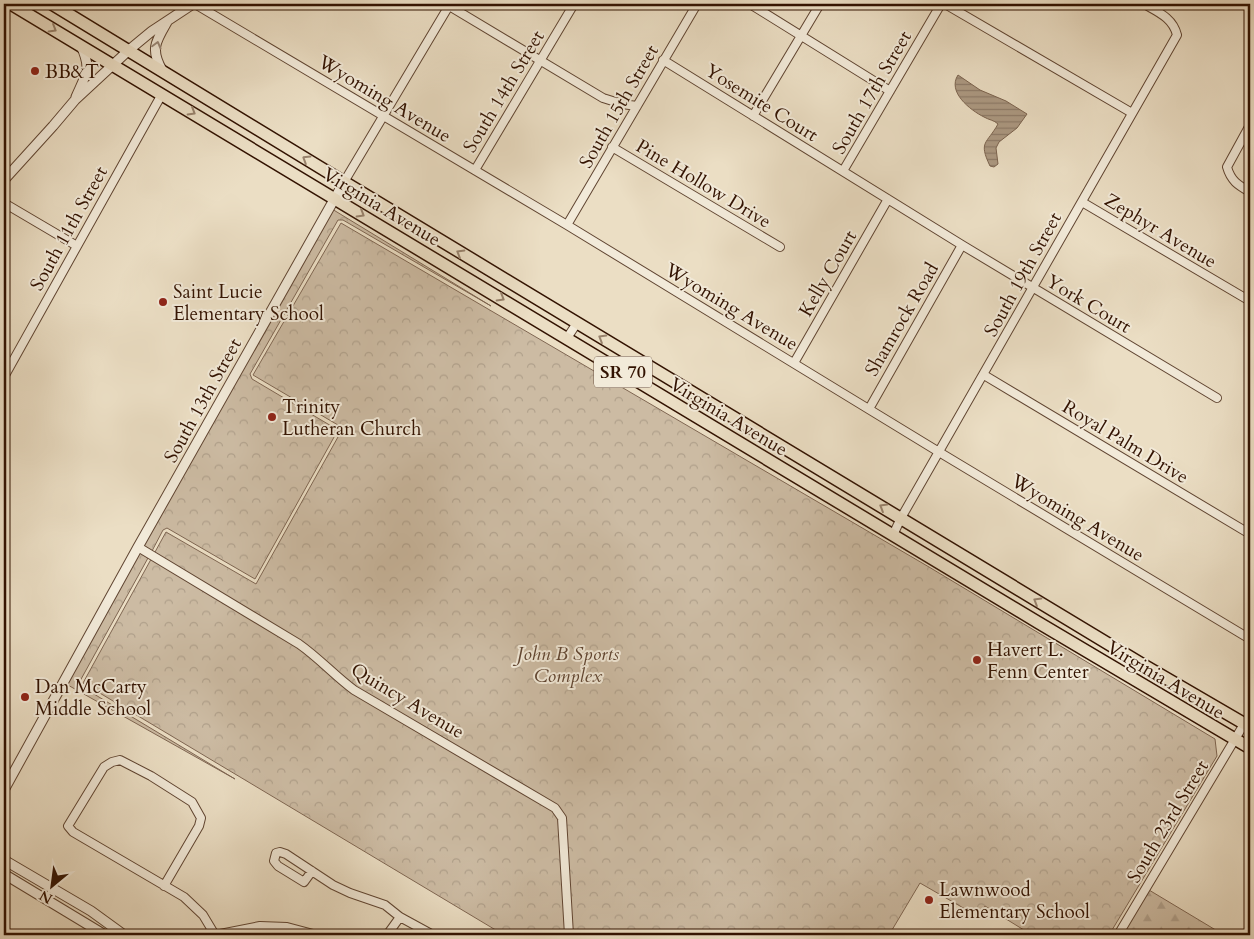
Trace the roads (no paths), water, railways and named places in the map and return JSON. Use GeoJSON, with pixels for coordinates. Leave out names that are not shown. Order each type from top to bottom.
{"type":"FeatureCollection","features":[{"type":"Feature","properties":{"kind":"main road","name":"Virginia Avenue"},"geometry":{"type":"LineString","coordinates":[[11,4],[1250,748]]}},
{"type":"Feature","properties":{"kind":"main road","name":"Virginia Avenue"},"geometry":{"type":"LineString","coordinates":[[52,4],[1140,663],[1247,725]]}},
{"type":"Feature","properties":{"kind":"main road"},"geometry":{"type":"LineString","coordinates":[[1039,623],[1053,620],[1140,663]]}},
{"type":"Feature","properties":{"kind":"street"},"geometry":{"type":"LineString","coordinates":[[4,180],[74,100],[152,31],[194,4]]}},
{"type":"Feature","properties":{"kind":"street","name":"Wyoming Avenue"},"geometry":{"type":"LineString","coordinates":[[194,4],[567,225],[1250,639]]}},
{"type":"Feature","properties":{"kind":"street"},"geometry":{"type":"LineString","coordinates":[[448,4],[603,98],[637,106]]}},
{"type":"Feature","properties":{"kind":"street","name":"South 13th Street"},"geometry":{"type":"LineString","coordinates":[[4,790],[138,547],[344,182],[448,4]]}},
{"type":"Feature","properties":{"kind":"street","name":"South 14th Street"},"geometry":{"type":"LineString","coordinates":[[475,170],[574,4]]}},
{"type":"Feature","properties":{"kind":"street","name":"South 15th Street"},"geometry":{"type":"LineString","coordinates":[[567,225],[697,4]]}},
{"type":"Feature","properties":{"kind":"street"},"geometry":{"type":"LineString","coordinates":[[750,4],[890,91]]}},
{"type":"Feature","properties":{"kind":"street"},"geometry":{"type":"LineString","coordinates":[[754,116],[820,4]]}},
{"type":"Feature","properties":{"kind":"street","name":"South 17th Street"},"geometry":{"type":"LineString","coordinates":[[843,171],[941,4]]}},
{"type":"Feature","properties":{"kind":"street"},"geometry":{"type":"LineString","coordinates":[[945,4],[1132,113]]}},
{"type":"Feature","properties":{"kind":"street","name":"South 19th Street"},"geometry":{"type":"LineString","coordinates":[[894,535],[901,518],[1177,35],[1176,28],[1169,19],[1144,4]]}},
{"type":"Feature","properties":{"kind":"street"},"geometry":{"type":"LineString","coordinates":[[162,70],[154,51],[157,40],[168,20]]}},
{"type":"Feature","properties":{"kind":"street"},"geometry":{"type":"LineString","coordinates":[[74,100],[86,75],[88,65],[81,46]]}},
{"type":"Feature","properties":{"kind":"street","name":"Yosemite Court"},"geometry":{"type":"LineString","coordinates":[[664,60],[843,171]]}},
{"type":"Feature","properties":{"kind":"street","name":"South 11th Street"},"geometry":{"type":"LineString","coordinates":[[4,377],[162,94]]}},
{"type":"Feature","properties":{"kind":"street"},"geometry":{"type":"LineString","coordinates":[[1250,125],[1227,167],[1235,183],[1250,192]]}},
{"type":"Feature","properties":{"kind":"street","name":"Pine Hollow Drive"},"geometry":{"type":"LineString","coordinates":[[612,147],[780,248]]}},
{"type":"Feature","properties":{"kind":"street","name":"York Court"},"geometry":{"type":"LineString","coordinates":[[843,171],[962,245],[1217,398]]}},
{"type":"Feature","properties":{"kind":"street","name":"Kelly Court"},"geometry":{"type":"LineString","coordinates":[[794,364],[888,199]]}},
{"type":"Feature","properties":{"kind":"street","name":"Zephyr Avenue"},"geometry":{"type":"LineString","coordinates":[[1082,202],[1250,301]]}},
{"type":"Feature","properties":{"kind":"street"},"geometry":{"type":"LineString","coordinates":[[4,203],[77,246]]}},
{"type":"Feature","properties":{"kind":"street","name":"Shamrock Road"},"geometry":{"type":"LineString","coordinates":[[869,409],[962,245]]}},
{"type":"Feature","properties":{"kind":"street"},"geometry":{"type":"LineString","coordinates":[[568,338],[577,323]]}},
{"type":"Feature","properties":{"kind":"street","name":"Royal Palm Drive"},"geometry":{"type":"LineString","coordinates":[[984,375],[1250,534]]}},
{"type":"Feature","properties":{"kind":"street","name":"Quincy Avenue"},"geometry":{"type":"LineString","coordinates":[[138,547],[299,644],[354,690],[555,808],[562,818],[569,935]]}},
{"type":"Feature","properties":{"kind":"street","name":"South 23rd Street"},"geometry":{"type":"LineString","coordinates":[[1118,935],[1235,740],[1247,725]]}},
{"type":"Feature","properties":{"kind":"street"},"geometry":{"type":"LineString","coordinates":[[164,886],[199,826],[201,818],[192,802],[120,760],[112,762],[104,767],[68,826],[73,832],[194,906],[204,915],[215,935],[260,926],[287,927],[317,935]]}},
{"type":"Feature","properties":{"kind":"street"},"geometry":{"type":"LineString","coordinates":[[312,871],[304,882],[274,862],[276,853],[286,854],[312,871],[333,885],[385,905],[400,917],[431,934]]}},
{"type":"Feature","properties":{"kind":"street"},"geometry":{"type":"LineString","coordinates":[[4,860],[90,911],[124,935]]}},
{"type":"Feature","properties":{"kind":"street"},"geometry":{"type":"LineString","coordinates":[[20,884],[26,873]]}},
{"type":"Feature","properties":{"kind":"street"},"geometry":{"type":"LineString","coordinates":[[4,874],[105,935]]}},
{"type":"Feature","properties":{"kind":"street"},"geometry":{"type":"LineString","coordinates":[[84,922],[90,911]]}},
{"type":"Feature","properties":{"kind":"street"},"geometry":{"type":"LineString","coordinates":[[387,935],[400,917]]}},
{"type":"Feature","properties":{"kind":"place","name":"BB&T"},"geometry":{"type":"Point","coordinates":[35,71]}},
{"type":"Feature","properties":{"kind":"place","name":"Saint Lucie Elementary School"},"geometry":{"type":"Point","coordinates":[163,302]}},
{"type":"Feature","properties":{"kind":"place","name":"Trinity Lutheran Church"},"geometry":{"type":"Point","coordinates":[272,417]}},
{"type":"Feature","properties":{"kind":"place","name":"Havert L. Fenn Center"},"geometry":{"type":"Point","coordinates":[977,660]}},
{"type":"Feature","properties":{"kind":"place","name":"Dan McCarty Middle School"},"geometry":{"type":"Point","coordinates":[25,697]}},
{"type":"Feature","properties":{"kind":"place","name":"Lawnwood Elementary School"},"geometry":{"type":"Point","coordinates":[929,900]}},
{"type":"Feature","properties":{"kind":"park label","name":"John B Sports Complex"},"geometry":{"type":"Point","coordinates":[568,664]}}]}
